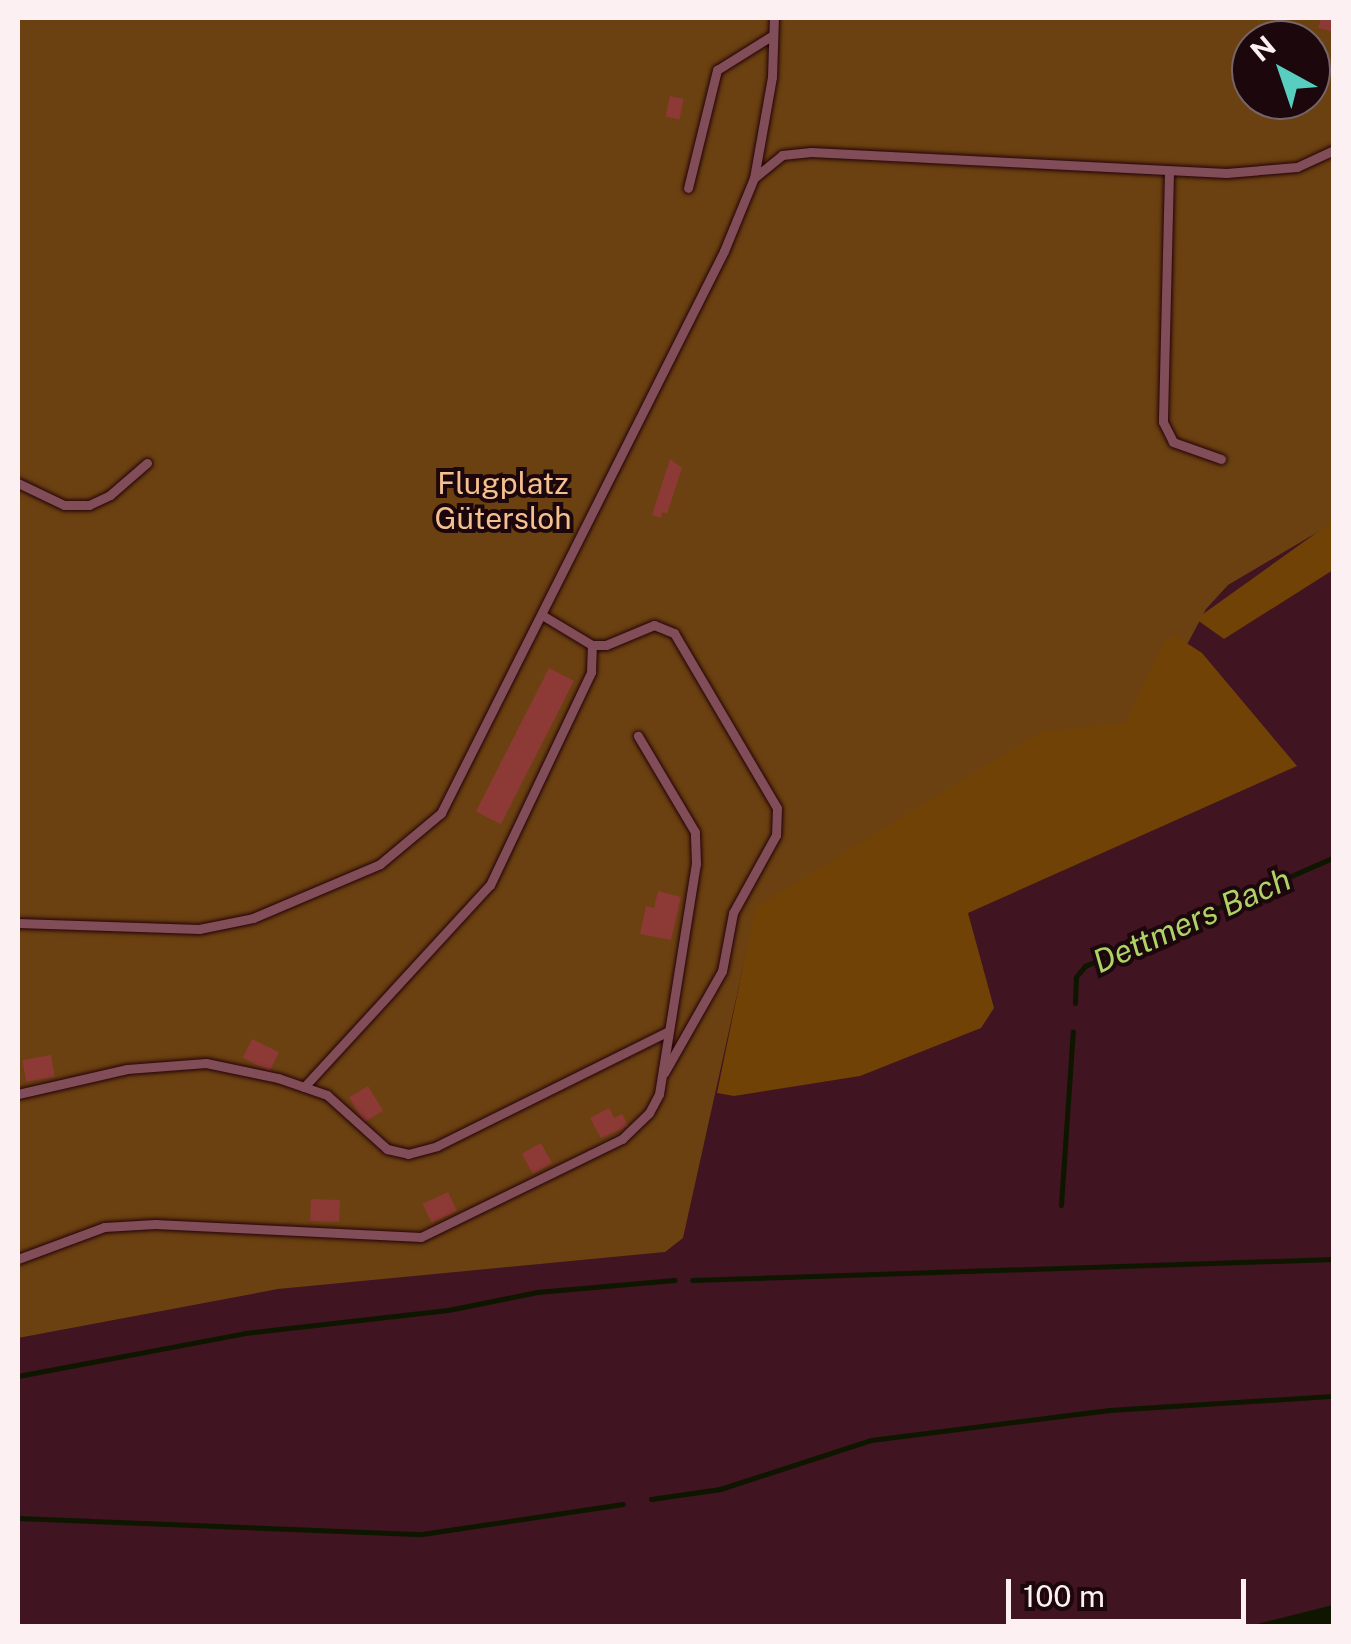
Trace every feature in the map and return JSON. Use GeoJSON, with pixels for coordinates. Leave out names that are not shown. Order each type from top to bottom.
{"type":"FeatureCollection","features":[{"type":"Feature","properties":{"kind":"lane"},"geometry":{"type":"LineString","coordinates":[[18,923],[199,930],[253,918],[380,864],[442,813],[724,250],[754,178],[772,77],[774,18]]}},
{"type":"Feature","properties":{"kind":"lane"},"geometry":{"type":"LineString","coordinates":[[688,188],[717,70],[773,35]]}},
{"type":"Feature","properties":{"kind":"lane"},"geometry":{"type":"LineString","coordinates":[[754,178],[782,155],[810,152],[1169,172],[1297,167],[1334,150]]}},
{"type":"Feature","properties":{"kind":"lane"},"geometry":{"type":"LineString","coordinates":[[1169,172],[1163,422],[1173,442],[1221,459]]}},
{"type":"Feature","properties":{"kind":"lane"},"geometry":{"type":"LineString","coordinates":[[18,482],[64,505],[88,506],[110,495],[147,463]]}},
{"type":"Feature","properties":{"kind":"lane"},"geometry":{"type":"LineString","coordinates":[[18,1259],[89,1232],[121,1226],[421,1237],[622,1139],[649,1113],[662,1077],[722,971],[733,913],[776,835],[778,808],[674,633],[654,625],[606,645],[592,645],[542,615]]}},
{"type":"Feature","properties":{"kind":"lane"},"geometry":{"type":"LineString","coordinates":[[304,1087],[490,885],[591,672],[592,645]]}},
{"type":"Feature","properties":{"kind":"lane"},"geometry":{"type":"LineString","coordinates":[[638,736],[696,832],[696,864],[662,1077]]}},
{"type":"Feature","properties":{"kind":"lane"},"geometry":{"type":"LineString","coordinates":[[18,1094],[128,1069],[206,1063],[327,1095],[387,1150],[408,1154],[437,1146],[667,1032]]}},
{"type":"Feature","properties":{"kind":"green space","name":"Flugplatz Gütersloh"},"geometry":{"type":"Polygon","coordinates":[[[18,18],[1333,18],[1333,523],[1228,585],[1206,609],[1136,740],[1043,734],[776,897],[746,954],[683,1238],[665,1252],[278,1289],[18,1338],[18,18]]]}},
{"type":"Feature","properties":{"kind":"shaded area"},"geometry":{"type":"Polygon","coordinates":[[[1333,521],[1333,570],[1224,639],[1196,619],[1333,521]]]}},
{"type":"Feature","properties":{"kind":"shaded area"},"geometry":{"type":"Polygon","coordinates":[[[1174,635],[1202,653],[1297,766],[968,913],[994,1008],[981,1028],[860,1076],[734,1096],[717,1093],[755,908],[1042,731],[1125,723],[1164,642],[1174,635]]]}},
{"type":"Feature","properties":{"kind":"shaded area"},"geometry":{"type":"Polygon","coordinates":[[[1333,1605],[1333,1626],[1249,1626],[1333,1605]]]}},
{"type":"Feature","properties":{"kind":"building"},"geometry":{"type":"Polygon","coordinates":[[[670,96],[684,99],[679,119],[666,117],[670,96]]]}},
{"type":"Feature","properties":{"kind":"building"},"geometry":{"type":"Polygon","coordinates":[[[670,459],[682,468],[667,514],[662,512],[661,518],[652,515],[670,459]]]}},
{"type":"Feature","properties":{"kind":"building"},"geometry":{"type":"Polygon","coordinates":[[[549,668],[574,681],[501,824],[476,811],[549,668]]]}},
{"type":"Feature","properties":{"kind":"building"},"geometry":{"type":"Polygon","coordinates":[[[658,891],[681,897],[671,940],[640,934],[646,906],[654,908],[658,891]]]}},
{"type":"Feature","properties":{"kind":"building"},"geometry":{"type":"Polygon","coordinates":[[[252,1039],[279,1052],[270,1071],[243,1058],[252,1039]]]}},
{"type":"Feature","properties":{"kind":"building"},"geometry":{"type":"Polygon","coordinates":[[[51,1055],[55,1077],[26,1082],[22,1060],[51,1055]]]}},
{"type":"Feature","properties":{"kind":"building"},"geometry":{"type":"Polygon","coordinates":[[[368,1086],[383,1111],[364,1122],[349,1097],[368,1086]]]}},
{"type":"Feature","properties":{"kind":"building"},"geometry":{"type":"Polygon","coordinates":[[[609,1108],[614,1118],[622,1114],[628,1126],[601,1138],[590,1118],[609,1108]]]}},
{"type":"Feature","properties":{"kind":"building"},"geometry":{"type":"Polygon","coordinates":[[[541,1143],[552,1163],[533,1174],[522,1154],[541,1143]]]}},
{"type":"Feature","properties":{"kind":"building"},"geometry":{"type":"Polygon","coordinates":[[[448,1192],[457,1211],[431,1223],[423,1204],[448,1192]]]}},
{"type":"Feature","properties":{"kind":"building"},"geometry":{"type":"Polygon","coordinates":[[[311,1199],[340,1200],[339,1222],[310,1221],[311,1199]]]}},
{"type":"Feature","properties":{"kind":"waterway","name":"Dettmers Bach"},"geometry":{"type":"LineString","coordinates":[[1075,1003],[1076,977],[1085,966],[1334,857]]}},
{"type":"Feature","properties":{"kind":"waterway","name":"Dettmers Bach"},"geometry":{"type":"LineString","coordinates":[[1061,1205],[1073,1031]]}},
{"type":"Feature","properties":{"kind":"waterway"},"geometry":{"type":"LineString","coordinates":[[692,1280],[1334,1259]]}},
{"type":"Feature","properties":{"kind":"waterway"},"geometry":{"type":"LineString","coordinates":[[18,1376],[245,1333],[448,1310],[537,1292],[674,1280]]}},
{"type":"Feature","properties":{"kind":"waterway"},"geometry":{"type":"LineString","coordinates":[[651,1499],[720,1489],[871,1440],[1109,1410],[1334,1396]]}},
{"type":"Feature","properties":{"kind":"waterway"},"geometry":{"type":"LineString","coordinates":[[18,1518],[422,1534],[623,1504]]}}]}
